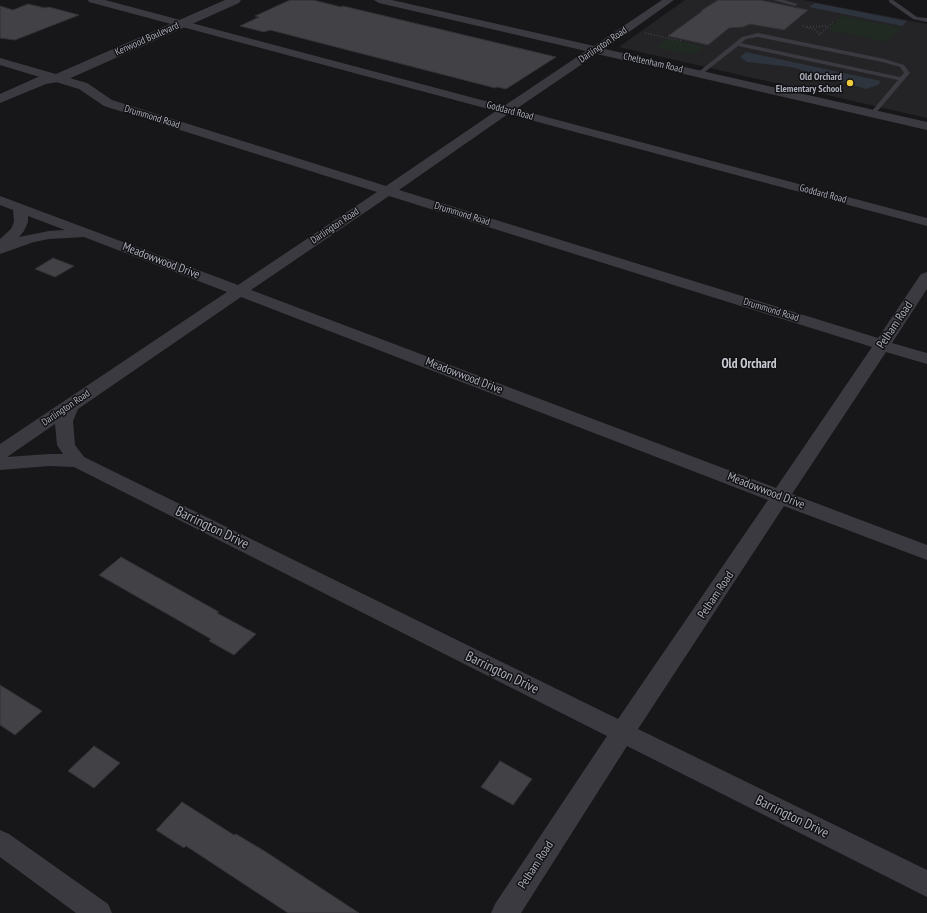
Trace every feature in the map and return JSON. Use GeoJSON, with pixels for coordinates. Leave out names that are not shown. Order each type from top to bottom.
{"type":"FeatureCollection","features":[{"type":"Feature","properties":{"kind":"street","name":"Goddard Road"},"geometry":{"type":"LineString","coordinates":[[93,0],[927,222]]}},
{"type":"Feature","properties":{"kind":"street","name":"Kenwood Boulevard"},"geometry":{"type":"LineString","coordinates":[[0,99],[43,80],[59,78],[235,0]]}},
{"type":"Feature","properties":{"kind":"street","name":"Cheltenham Road"},"geometry":{"type":"LineString","coordinates":[[379,0],[927,126]]}},
{"type":"Feature","properties":{"kind":"street","name":"Darlington Road"},"geometry":{"type":"LineString","coordinates":[[0,452],[669,0]]}},
{"type":"Feature","properties":{"kind":"street","name":"Drummond Road"},"geometry":{"type":"LineString","coordinates":[[0,61],[83,86],[108,103],[123,108],[927,359]]}},
{"type":"Feature","properties":{"kind":"street","name":"Kenwood Boulevard"},"geometry":{"type":"LineString","coordinates":[[0,109],[55,84],[59,78]]}},
{"type":"Feature","properties":{"kind":"street","name":"Meadowwood Drive"},"geometry":{"type":"LineString","coordinates":[[0,200],[240,290],[927,553]]}},
{"type":"Feature","properties":{"kind":"street"},"geometry":{"type":"LineString","coordinates":[[0,248],[17,231],[21,222],[20,208]]}},
{"type":"Feature","properties":{"kind":"street"},"geometry":{"type":"LineString","coordinates":[[0,248],[14,243],[49,235],[89,234]]}},
{"type":"Feature","properties":{"kind":"street","name":"Pelham Road"},"geometry":{"type":"LineString","coordinates":[[505,913],[927,277]]}},
{"type":"Feature","properties":{"kind":"street"},"geometry":{"type":"LineString","coordinates":[[70,406],[64,421],[66,445],[76,461]]}},
{"type":"Feature","properties":{"kind":"street","name":"Barrington Drive"},"geometry":{"type":"LineString","coordinates":[[0,464],[49,460],[76,461],[927,884]]}},
{"type":"Feature","properties":{"kind":"street"},"geometry":{"type":"LineString","coordinates":[[0,842],[98,913]]}},
{"type":"Feature","properties":{"kind":"lane"},"geometry":{"type":"LineString","coordinates":[[776,0],[795,4]]}},
{"type":"Feature","properties":{"kind":"lane"},"geometry":{"type":"LineString","coordinates":[[891,1],[915,18],[927,20]]}},
{"type":"Feature","properties":{"kind":"lane"},"geometry":{"type":"LineString","coordinates":[[699,74],[744,38],[751,36],[767,36],[883,60],[902,66],[907,73],[873,114]]}},
{"type":"Feature","properties":{"kind":"lane"},"geometry":{"type":"LineString","coordinates":[[737,44],[902,79]]}},
{"type":"Feature","properties":{"kind":"path"},"geometry":{"type":"LineString","coordinates":[[816,37],[833,22]]}},
{"type":"Feature","properties":{"kind":"path"},"geometry":{"type":"LineString","coordinates":[[803,26],[820,34]]}},
{"type":"Feature","properties":{"kind":"path"},"geometry":{"type":"LineString","coordinates":[[807,27],[828,26]]}},
{"type":"Feature","properties":{"kind":"path"},"geometry":{"type":"LineString","coordinates":[[639,31],[682,41]]}},
{"type":"Feature","properties":{"kind":"shaded area","name":"Old Orchard Elementary School"},"geometry":{"type":"Polygon","coordinates":[[[685,0],[803,0],[927,24],[927,118],[619,47],[685,0]]]}},
{"type":"Feature","properties":{"kind":"shaded area"},"geometry":{"type":"Polygon","coordinates":[[[815,3],[907,21],[902,26],[809,7],[815,3]]]}},
{"type":"Feature","properties":{"kind":"shaded area"},"geometry":{"type":"Polygon","coordinates":[[[842,16],[901,28],[887,42],[827,30],[842,16]]]}},
{"type":"Feature","properties":{"kind":"shaded area"},"geometry":{"type":"Polygon","coordinates":[[[668,38],[704,47],[692,55],[656,47],[668,38]]]}},
{"type":"Feature","properties":{"kind":"shaded area"},"geometry":{"type":"Polygon","coordinates":[[[746,52],[881,81],[878,85],[866,89],[791,67],[747,62],[740,57],[746,52]]]}},
{"type":"Feature","properties":{"kind":"building"},"geometry":{"type":"Polygon","coordinates":[[[290,0],[313,0],[341,7],[343,6],[556,57],[506,89],[495,88],[270,30],[264,32],[240,26],[259,17],[255,16],[290,0]]]}},
{"type":"Feature","properties":{"kind":"building"},"geometry":{"type":"Polygon","coordinates":[[[718,0],[760,0],[808,10],[784,30],[750,24],[743,27],[729,28],[708,45],[668,36],[702,10],[718,0]]]}},
{"type":"Feature","properties":{"kind":"building"},"geometry":{"type":"Polygon","coordinates":[[[28,4],[45,8],[49,7],[79,15],[15,40],[0,38],[0,6],[13,10],[28,4]]]}},
{"type":"Feature","properties":{"kind":"building"},"geometry":{"type":"Polygon","coordinates":[[[53,258],[74,266],[55,277],[35,269],[53,258]]]}},
{"type":"Feature","properties":{"kind":"building"},"geometry":{"type":"Polygon","coordinates":[[[121,557],[256,634],[234,655],[209,641],[211,639],[99,575],[121,557]]]}},
{"type":"Feature","properties":{"kind":"building"},"geometry":{"type":"Polygon","coordinates":[[[0,685],[42,711],[15,735],[0,725],[0,685]]]}},
{"type":"Feature","properties":{"kind":"building"},"geometry":{"type":"Polygon","coordinates":[[[94,746],[120,763],[94,788],[68,771],[94,746]]]}},
{"type":"Feature","properties":{"kind":"building"},"geometry":{"type":"Polygon","coordinates":[[[500,761],[532,779],[513,805],[481,787],[500,761]]]}},
{"type":"Feature","properties":{"kind":"building"},"geometry":{"type":"Polygon","coordinates":[[[182,802],[234,835],[236,834],[266,852],[359,913],[288,913],[186,846],[184,848],[156,830],[182,802]]]}},
{"type":"Feature","properties":{"kind":"place","name":"Old Orchard Elementary School"},"geometry":{"type":"Point","coordinates":[850,83]}},
{"type":"Feature","properties":{"kind":"district","name":"Old Orchard"},"geometry":{"type":"Point","coordinates":[749,364]}}]}
